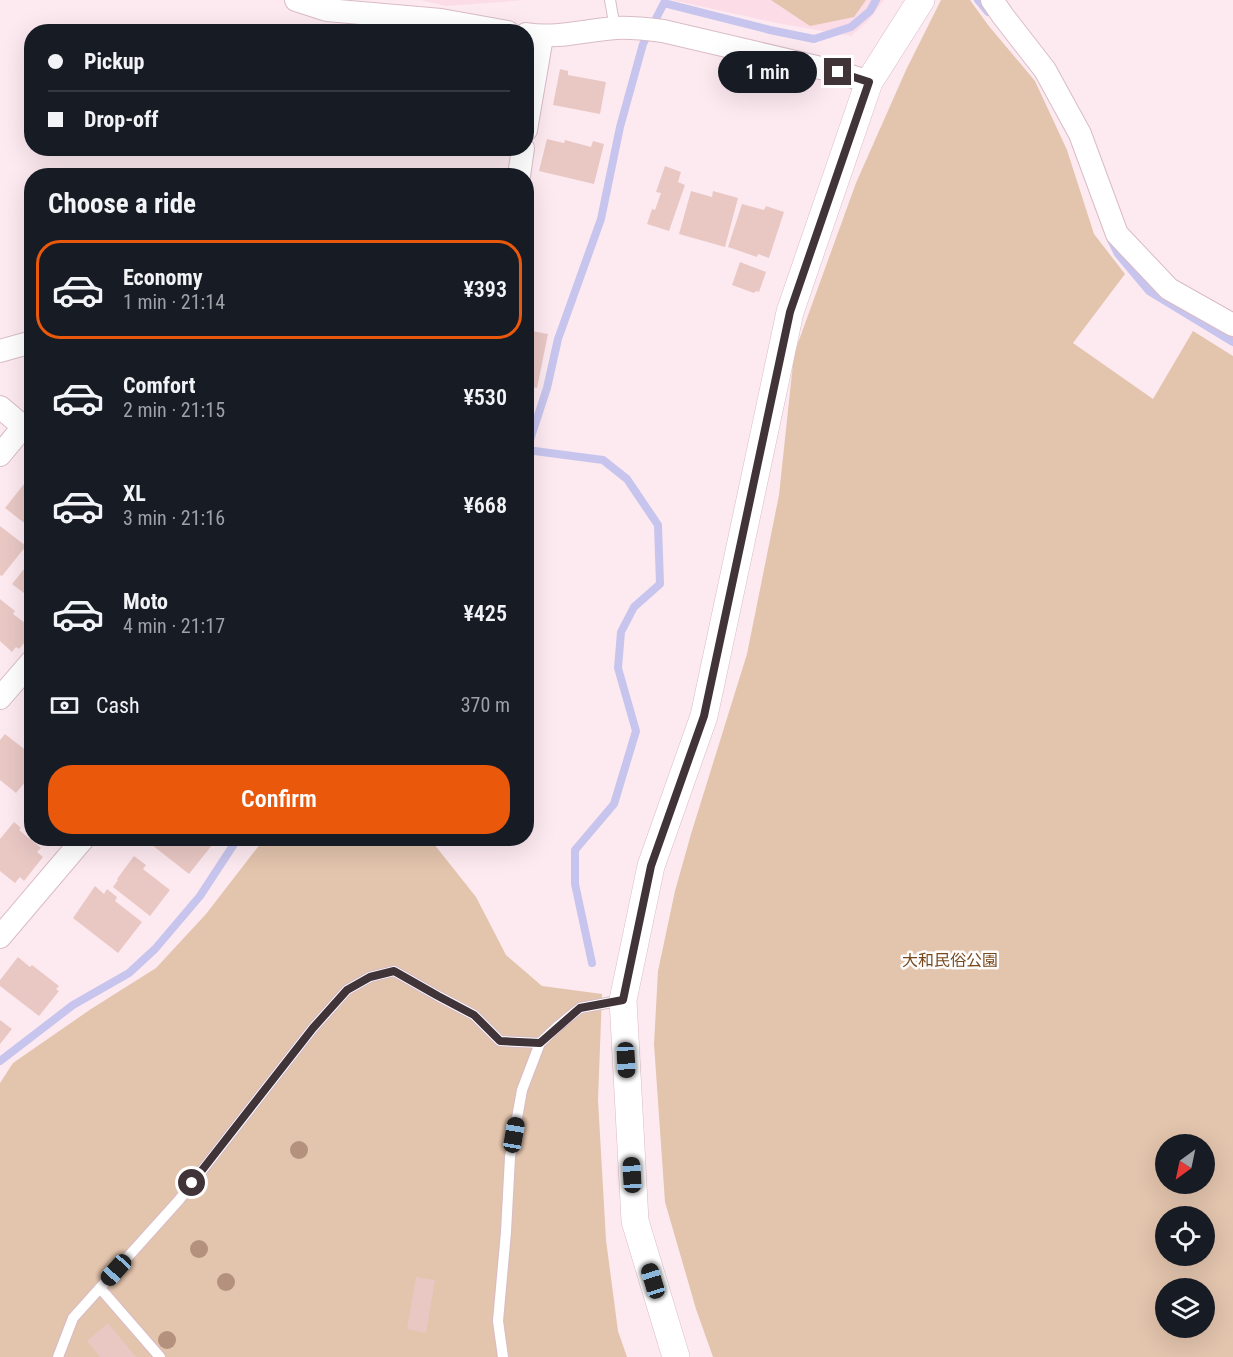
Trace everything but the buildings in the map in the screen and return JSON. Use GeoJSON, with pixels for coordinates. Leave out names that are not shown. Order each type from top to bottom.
{"type":"FeatureCollection","features":[{"type":"Feature","properties":{"kind":"street"},"geometry":{"type":"LineString","coordinates":[[297,0],[327,10],[459,24]]}},
{"type":"Feature","properties":{"kind":"street"},"geometry":{"type":"LineString","coordinates":[[676,1357],[634,1221],[623,1000],[651,866],[704,716],[790,312],[869,82],[921,0]]}},
{"type":"Feature","properties":{"kind":"street"},"geometry":{"type":"LineString","coordinates":[[992,0],[1046,70],[1080,134],[1117,234],[1169,289],[1233,325]]}},
{"type":"Feature","properties":{"kind":"street"},"geometry":{"type":"LineString","coordinates":[[534,36],[625,28],[663,31],[838,72],[869,82]]}},
{"type":"Feature","properties":{"kind":"street"},"geometry":{"type":"LineString","coordinates":[[0,351],[24,344]]}},
{"type":"Feature","properties":{"kind":"street"},"geometry":{"type":"LineString","coordinates":[[0,407],[24,427]]}},
{"type":"Feature","properties":{"kind":"street"},"geometry":{"type":"LineString","coordinates":[[0,454],[24,433]]}},
{"type":"Feature","properties":{"kind":"street"},"geometry":{"type":"LineString","coordinates":[[4,686],[24,668]]}},
{"type":"Feature","properties":{"kind":"street"},"geometry":{"type":"LineString","coordinates":[[0,937],[77,846]]}},
{"type":"Feature","properties":{"kind":"lane"},"geometry":{"type":"LineString","coordinates":[[610,0],[625,28]]}},
{"type":"Feature","properties":{"kind":"lane"},"geometry":{"type":"LineString","coordinates":[[58,1357],[73,1318],[178,1200],[313,1028],[347,990],[370,977],[394,971],[474,1015],[500,1041],[540,1043]]}},
{"type":"Feature","properties":{"kind":"lane"},"geometry":{"type":"LineString","coordinates":[[503,1357],[498,1321],[510,1157],[522,1090],[540,1043],[580,1008],[623,1000]]}},
{"type":"Feature","properties":{"kind":"lane"},"geometry":{"type":"LineString","coordinates":[[100,1288],[160,1357]]}},
{"type":"Feature","properties":{"kind":"shaded area"},"geometry":{"type":"Polygon","coordinates":[[[420,0],[525,0],[446,6],[420,0]]]}},
{"type":"Feature","properties":{"kind":"shaded area"},"geometry":{"type":"Polygon","coordinates":[[[672,0],[884,0],[869,20],[851,36],[777,23],[672,0]]]}},
{"type":"Feature","properties":{"kind":"green space"},"geometry":{"type":"Polygon","coordinates":[[[771,0],[866,0],[854,17],[810,26],[771,0]]]}},
{"type":"Feature","properties":{"kind":"green space","name":"大和民俗公園"},"geometry":{"type":"Polygon","coordinates":[[[941,0],[970,0],[1035,81],[1067,150],[1094,234],[1125,274],[1073,343],[1153,399],[1193,331],[1233,356],[1233,1357],[713,1357],[696,1309],[665,1202],[654,1044],[658,971],[675,891],[691,834],[747,654],[779,495],[794,354],[856,183],[906,70],[941,0]]]}},
{"type":"Feature","properties":{"kind":"green space"},"geometry":{"type":"Polygon","coordinates":[[[259,846],[436,846],[476,897],[506,955],[542,986],[602,994],[598,1100],[606,1240],[618,1331],[627,1357],[0,1357],[0,1083],[13,1063],[91,1009],[156,968],[206,914],[259,846]]]}},
{"type":"Feature","properties":{"kind":"waterway"},"geometry":{"type":"LineString","coordinates":[[534,428],[547,388],[558,339],[601,219],[620,127],[643,44],[664,3],[814,39],[851,27],[870,11],[876,0]]}},
{"type":"Feature","properties":{"kind":"waterway"},"geometry":{"type":"LineString","coordinates":[[978,0],[988,12]]}},
{"type":"Feature","properties":{"kind":"waterway"},"geometry":{"type":"LineString","coordinates":[[1111,240],[1118,254],[1149,291],[1233,342]]}},
{"type":"Feature","properties":{"kind":"waterway"},"geometry":{"type":"LineString","coordinates":[[534,451],[603,460],[627,479],[658,525],[660,584],[634,607],[621,632],[618,668],[636,731],[614,804],[575,850],[575,884],[592,963]]}},
{"type":"Feature","properties":{"kind":"waterway"},"geometry":{"type":"LineString","coordinates":[[0,1061],[73,1005],[129,973],[155,949],[200,896],[233,846]]}},
{"type":"Feature","properties":{"kind":"route"},"geometry":{"type":"LineString","coordinates":[[192,1183],[313,1028],[347,990],[370,977],[394,971],[474,1015],[500,1041],[540,1043],[580,1008],[623,1000],[651,866],[704,716],[790,312],[869,82],[838,72]]}}]}
